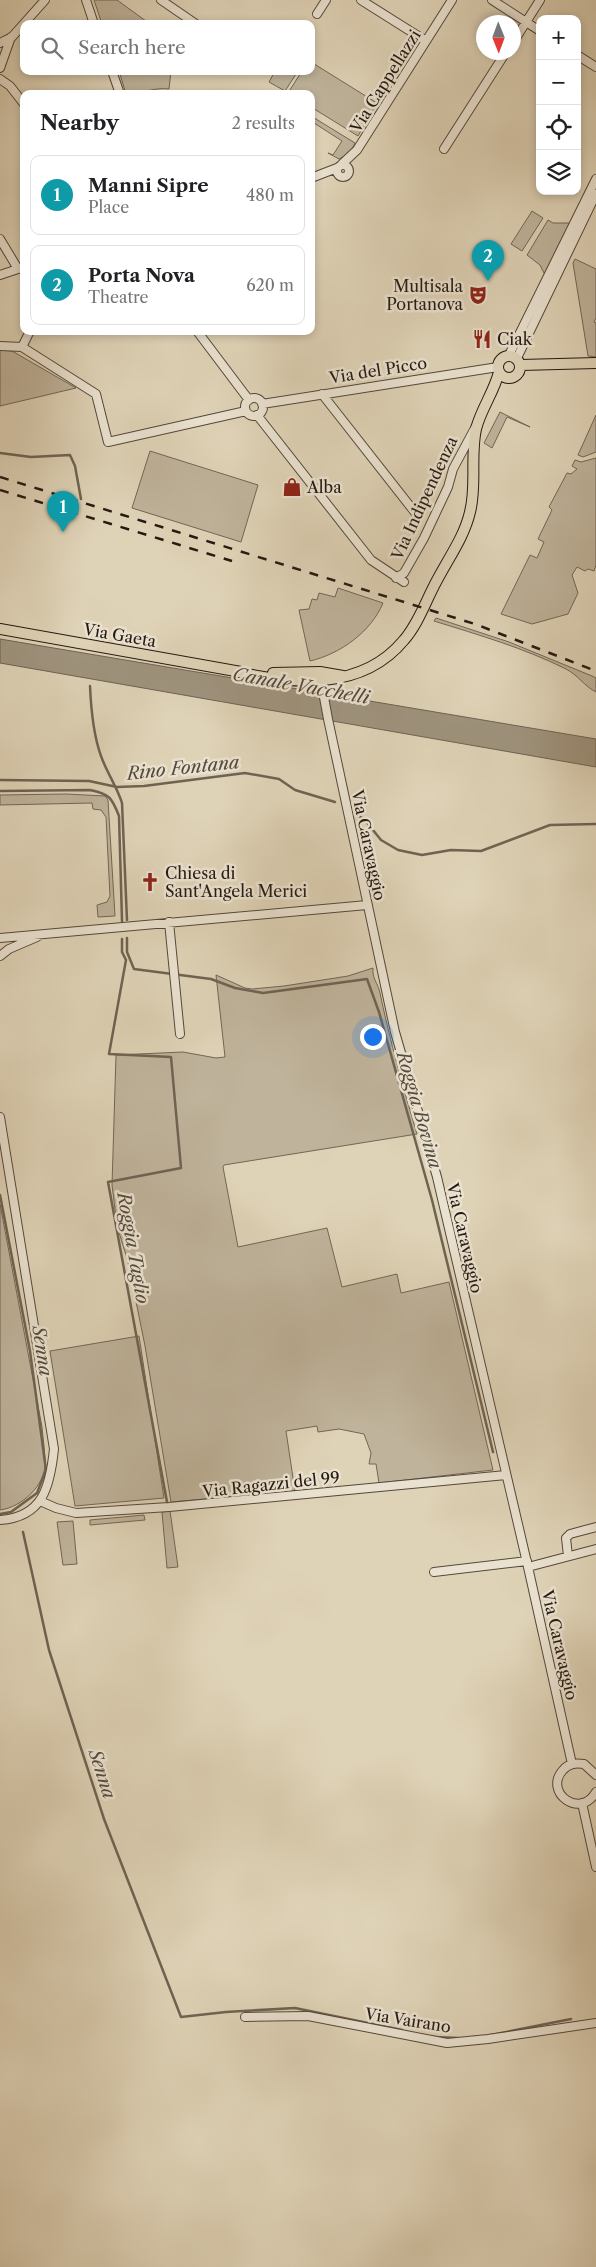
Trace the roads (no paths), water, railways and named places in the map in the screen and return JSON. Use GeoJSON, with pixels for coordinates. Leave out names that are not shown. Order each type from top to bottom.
{"type":"FeatureCollection","features":[{"type":"Feature","properties":{"kind":"main road"},"geometry":{"type":"LineString","coordinates":[[515,359],[519,372],[510,378],[503,376],[499,370],[500,360],[515,359],[596,363]]}},
{"type":"Feature","properties":{"kind":"main road","name":"Via Indipendenza"},"geometry":{"type":"LineString","coordinates":[[322,681],[366,671],[386,658],[407,636],[462,535],[472,502],[474,439],[499,370]]}},
{"type":"Feature","properties":{"kind":"main road","name":"Via Indipendenza"},"geometry":{"type":"LineString","coordinates":[[474,439],[502,386],[510,378]]}},
{"type":"Feature","properties":{"kind":"main road","name":"Via Gaeta"},"geometry":{"type":"LineString","coordinates":[[0,629],[272,678],[322,681]]}},
{"type":"Feature","properties":{"kind":"main road","name":"Via Gaeta"},"geometry":{"type":"LineString","coordinates":[[234,671],[322,681]]}},
{"type":"Feature","properties":{"kind":"street"},"geometry":{"type":"LineString","coordinates":[[27,20],[45,0]]}},
{"type":"Feature","properties":{"kind":"street"},"geometry":{"type":"LineString","coordinates":[[86,0],[93,20]]}},
{"type":"Feature","properties":{"kind":"street"},"geometry":{"type":"LineString","coordinates":[[161,0],[190,20]]}},
{"type":"Feature","properties":{"kind":"street"},"geometry":{"type":"LineString","coordinates":[[317,14],[326,0]]}},
{"type":"Feature","properties":{"kind":"street"},"geometry":{"type":"LineString","coordinates":[[362,0],[426,41]]}},
{"type":"Feature","properties":{"kind":"street","name":"Via Cappellazzi"},"geometry":{"type":"LineString","coordinates":[[349,172],[357,150],[452,0]]}},
{"type":"Feature","properties":{"kind":"street"},"geometry":{"type":"LineString","coordinates":[[492,0],[536,28]]}},
{"type":"Feature","properties":{"kind":"street"},"geometry":{"type":"LineString","coordinates":[[521,30],[540,0]]}},
{"type":"Feature","properties":{"kind":"street"},"geometry":{"type":"LineString","coordinates":[[0,43],[12,36],[20,27]]}},
{"type":"Feature","properties":{"kind":"street"},"geometry":{"type":"LineString","coordinates":[[10,86],[2,60],[12,36]]}},
{"type":"Feature","properties":{"kind":"street"},"geometry":{"type":"LineString","coordinates":[[581,57],[596,66]]}},
{"type":"Feature","properties":{"kind":"street"},"geometry":{"type":"LineString","coordinates":[[444,149],[501,60]]}},
{"type":"Feature","properties":{"kind":"street"},"geometry":{"type":"LineString","coordinates":[[113,75],[119,90]]}},
{"type":"Feature","properties":{"kind":"street"},"geometry":{"type":"LineString","coordinates":[[0,79],[10,86],[20,99]]}},
{"type":"Feature","properties":{"kind":"street","name":"Via Cappellazzi"},"geometry":{"type":"LineString","coordinates":[[315,178],[340,166],[357,150]]}},
{"type":"Feature","properties":{"kind":"street"},"geometry":{"type":"LineString","coordinates":[[315,178],[346,177],[349,172],[348,167],[340,166],[337,174],[340,176]]}},
{"type":"Feature","properties":{"kind":"street"},"geometry":{"type":"LineString","coordinates":[[515,359],[596,179]]}},
{"type":"Feature","properties":{"kind":"street"},"geometry":{"type":"LineString","coordinates":[[515,359],[596,194]]}},
{"type":"Feature","properties":{"kind":"street"},"geometry":{"type":"LineString","coordinates":[[0,239],[20,267]]}},
{"type":"Feature","properties":{"kind":"street"},"geometry":{"type":"LineString","coordinates":[[0,275],[20,268]]}},
{"type":"Feature","properties":{"kind":"street"},"geometry":{"type":"LineString","coordinates":[[22,346],[28,335]]}},
{"type":"Feature","properties":{"kind":"street"},"geometry":{"type":"LineString","coordinates":[[200,335],[248,400]]}},
{"type":"Feature","properties":{"kind":"street"},"geometry":{"type":"LineString","coordinates":[[0,346],[22,346],[96,394],[108,442],[246,411],[252,415],[257,415],[262,409],[262,404],[256,398],[248,400],[245,406],[246,411]]}},
{"type":"Feature","properties":{"kind":"street","name":"Via del Picco"},"geometry":{"type":"LineString","coordinates":[[262,404],[499,370]]}},
{"type":"Feature","properties":{"kind":"street"},"geometry":{"type":"LineString","coordinates":[[322,394],[417,515]]}},
{"type":"Feature","properties":{"kind":"street","name":"Via Indipendenza"},"geometry":{"type":"LineString","coordinates":[[257,415],[371,560],[400,580],[424,538],[446,493],[453,469],[466,442],[477,427]]}},
{"type":"Feature","properties":{"kind":"street","name":"Via Caravaggio"},"geometry":{"type":"LineString","coordinates":[[322,681],[328,719],[367,906],[396,1032],[437,1177],[528,1564],[572,1764]]}},
{"type":"Feature","properties":{"kind":"street"},"geometry":{"type":"LineString","coordinates":[[0,938],[367,906]]}},
{"type":"Feature","properties":{"kind":"street"},"geometry":{"type":"LineString","coordinates":[[169,922],[180,1034]]}},
{"type":"Feature","properties":{"kind":"street"},"geometry":{"type":"LineString","coordinates":[[0,956],[9,949],[45,933]]}},
{"type":"Feature","properties":{"kind":"street"},"geometry":{"type":"LineString","coordinates":[[0,1117],[54,1449],[52,1475],[40,1501],[32,1511],[14,1519],[0,1520]]}},
{"type":"Feature","properties":{"kind":"street","name":"Via Ragazzi del 99"},"geometry":{"type":"LineString","coordinates":[[40,1501],[56,1508],[76,1513],[158,1508],[506,1475]]}},
{"type":"Feature","properties":{"kind":"street"},"geometry":{"type":"LineString","coordinates":[[568,1556],[566,1538],[570,1534],[596,1527]]}},
{"type":"Feature","properties":{"kind":"street"},"geometry":{"type":"LineString","coordinates":[[434,1572],[528,1564],[596,1548]]}},
{"type":"Feature","properties":{"kind":"street"},"geometry":{"type":"LineString","coordinates":[[596,1775],[584,1764],[572,1764],[561,1772],[557,1785],[563,1798],[568,1802],[582,1803],[588,1801],[596,1792]]}},
{"type":"Feature","properties":{"kind":"street"},"geometry":{"type":"LineString","coordinates":[[582,1803],[596,1867]]}},
{"type":"Feature","properties":{"kind":"street","name":"Via Vairano"},"geometry":{"type":"LineString","coordinates":[[245,2017],[308,2016],[447,2043],[596,2023]]}},
{"type":"Feature","properties":{"kind":"waterway"},"geometry":{"type":"LineString","coordinates":[[0,453],[31,457],[70,455],[75,466],[81,499]]}},
{"type":"Feature","properties":{"kind":"waterway","name":"Roggia Bovina"},"geometry":{"type":"LineString","coordinates":[[90,686],[93,721],[98,748],[122,803],[127,920]]}},
{"type":"Feature","properties":{"kind":"waterway","name":"Rino Fontana"},"geometry":{"type":"LineString","coordinates":[[0,780],[89,781],[117,787],[144,786],[245,773],[279,779],[295,790],[335,802]]}},
{"type":"Feature","properties":{"kind":"waterway","name":"Roggia Taglio"},"geometry":{"type":"LineString","coordinates":[[0,791],[90,790],[102,793],[109,798],[119,816],[122,921]]}},
{"type":"Feature","properties":{"kind":"waterway","name":"Rino Fontana"},"geometry":{"type":"LineString","coordinates":[[357,815],[364,819],[381,840],[398,850],[422,855],[451,850],[481,851],[550,825],[596,824]]}},
{"type":"Feature","properties":{"kind":"waterway","name":"Roggia Bovina"},"geometry":{"type":"LineString","coordinates":[[127,938],[127,952],[134,969],[211,979],[235,988],[263,993],[367,979],[379,1012],[432,1200],[493,1452]]}},
{"type":"Feature","properties":{"kind":"waterway","name":"Roggia Taglio"},"geometry":{"type":"LineString","coordinates":[[122,939],[122,952],[126,960],[109,1054],[171,1057],[181,1168],[108,1182],[167,1502]]}},
{"type":"Feature","properties":{"kind":"waterway","name":"Senna"},"geometry":{"type":"LineString","coordinates":[[0,1195],[30,1351],[46,1470],[37,1493],[11,1512],[0,1514]]}},
{"type":"Feature","properties":{"kind":"waterway","name":"Senna"},"geometry":{"type":"LineString","coordinates":[[23,1532],[49,1650],[104,1819],[181,2017],[295,2008],[402,2030]]}},
{"type":"Feature","properties":{"kind":"waterway"},"geometry":{"type":"LineString","coordinates":[[491,2035],[571,2019]]}},
{"type":"Feature","properties":{"kind":"waterway"},"geometry":{"type":"LineString","coordinates":[[434,2037],[458,2038]]}},
{"type":"Feature","properties":{"kind":"railway"},"geometry":{"type":"LineString","coordinates":[[0,477],[475,624],[596,671]]}},
{"type":"Feature","properties":{"kind":"railway"},"geometry":{"type":"LineString","coordinates":[[0,490],[232,561]]}},
{"type":"Feature","properties":{"kind":"place","name":"Porta Nova"},"geometry":{"type":"Point","coordinates":[488,281]}},
{"type":"Feature","properties":{"kind":"place","name":"Multisala Portanova"},"geometry":{"type":"Point","coordinates":[478,295]}},
{"type":"Feature","properties":{"kind":"place","name":"Ciak"},"geometry":{"type":"Point","coordinates":[482,339]}},
{"type":"Feature","properties":{"kind":"place","name":"Alba"},"geometry":{"type":"Point","coordinates":[292,487]}},
{"type":"Feature","properties":{"kind":"place","name":"Manni Sipre"},"geometry":{"type":"Point","coordinates":[63,532]}},
{"type":"Feature","properties":{"kind":"place","name":"Chiesa di Sant'Angela Merici"},"geometry":{"type":"Point","coordinates":[150,882]}},
{"type":"Feature","properties":{"kind":"water label","name":"Canale Vacchelli"},"geometry":{"type":"Point","coordinates":[301,686]}}]}
